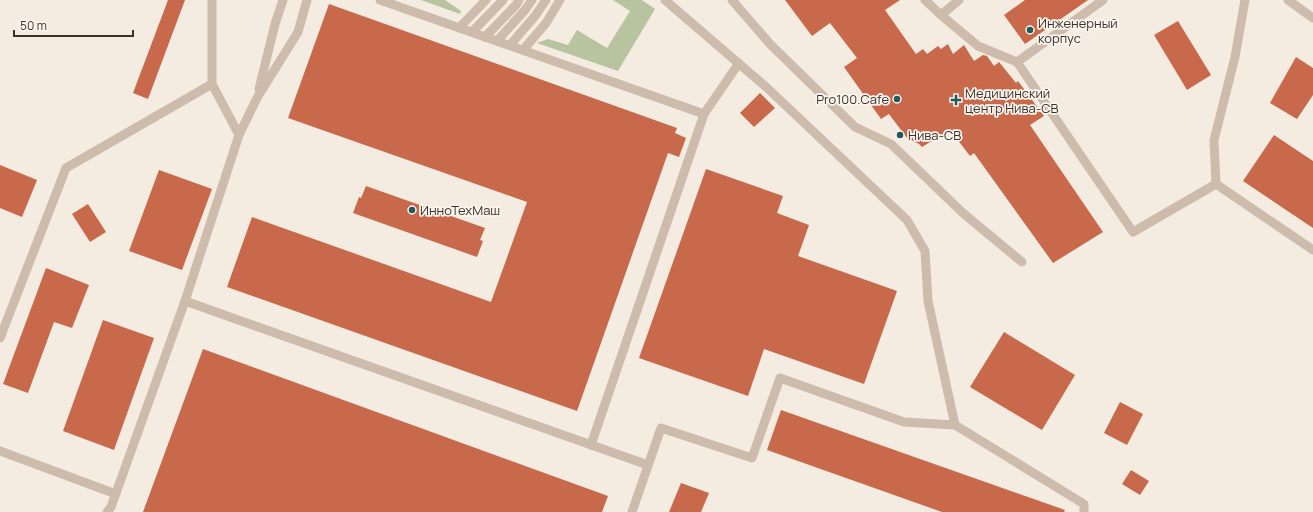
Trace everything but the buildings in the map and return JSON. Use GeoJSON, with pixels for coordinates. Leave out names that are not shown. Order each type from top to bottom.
{"type":"FeatureCollection","features":[{"type":"Feature","properties":{"kind":"lane"},"geometry":{"type":"LineString","coordinates":[[212,0],[212,84],[239,134]]}},
{"type":"Feature","properties":{"kind":"lane"},"geometry":{"type":"LineString","coordinates":[[257,98],[275,24],[283,0]]}},
{"type":"Feature","properties":{"kind":"lane"},"geometry":{"type":"LineString","coordinates":[[107,512],[111,507],[116,494],[185,301],[239,134],[257,98],[298,32],[307,0]]}},
{"type":"Feature","properties":{"kind":"lane"},"geometry":{"type":"LineString","coordinates":[[380,0],[704,114]]}},
{"type":"Feature","properties":{"kind":"lane"},"geometry":{"type":"LineString","coordinates":[[459,28],[486,0]]}},
{"type":"Feature","properties":{"kind":"lane"},"geometry":{"type":"LineString","coordinates":[[472,32],[503,0]]}},
{"type":"Feature","properties":{"kind":"lane"},"geometry":{"type":"LineString","coordinates":[[485,37],[519,0]]}},
{"type":"Feature","properties":{"kind":"lane"},"geometry":{"type":"LineString","coordinates":[[497,41],[526,10],[532,0]]}},
{"type":"Feature","properties":{"kind":"lane"},"geometry":{"type":"LineString","coordinates":[[510,45],[535,16],[546,0]]}},
{"type":"Feature","properties":{"kind":"lane"},"geometry":{"type":"LineString","coordinates":[[523,50],[546,23],[560,0]]}},
{"type":"Feature","properties":{"kind":"lane"},"geometry":{"type":"LineString","coordinates":[[665,0],[765,86],[907,220],[925,250],[928,301],[954,425]]}},
{"type":"Feature","properties":{"kind":"lane"},"geometry":{"type":"LineString","coordinates":[[732,0],[770,44],[855,127],[891,144],[964,214],[1022,262]]}},
{"type":"Feature","properties":{"kind":"lane"},"geometry":{"type":"LineString","coordinates":[[925,0],[978,46],[1017,62],[1133,232],[1216,184]]}},
{"type":"Feature","properties":{"kind":"lane"},"geometry":{"type":"LineString","coordinates":[[941,15],[959,0]]}},
{"type":"Feature","properties":{"kind":"lane"},"geometry":{"type":"LineString","coordinates":[[1017,62],[1103,0]]}},
{"type":"Feature","properties":{"kind":"lane"},"geometry":{"type":"LineString","coordinates":[[1216,184],[1214,140],[1235,57],[1245,0]]}},
{"type":"Feature","properties":{"kind":"lane"},"geometry":{"type":"LineString","coordinates":[[1288,0],[1313,18]]}},
{"type":"Feature","properties":{"kind":"lane"},"geometry":{"type":"LineString","coordinates":[[591,445],[704,114],[739,63]]}},
{"type":"Feature","properties":{"kind":"lane"},"geometry":{"type":"LineString","coordinates":[[0,338],[66,168],[212,84]]}},
{"type":"Feature","properties":{"kind":"lane"},"geometry":{"type":"LineString","coordinates":[[1216,184],[1313,250]]}},
{"type":"Feature","properties":{"kind":"lane"},"geometry":{"type":"LineString","coordinates":[[185,301],[648,465]]}},
{"type":"Feature","properties":{"kind":"lane"},"geometry":{"type":"LineString","coordinates":[[632,512],[661,428],[752,458],[780,378],[904,422],[954,425],[1084,504],[1084,512]]}},
{"type":"Feature","properties":{"kind":"lane"},"geometry":{"type":"LineString","coordinates":[[0,451],[116,494]]}},
{"type":"Feature","properties":{"kind":"green space"},"geometry":{"type":"Polygon","coordinates":[[[421,0],[445,0],[461,11],[460,14],[421,0]]]}},
{"type":"Feature","properties":{"kind":"green space"},"geometry":{"type":"Polygon","coordinates":[[[613,0],[642,0],[655,9],[618,71],[537,43],[548,39],[568,45],[577,30],[607,48],[630,11],[613,0]]]}},
{"type":"Feature","properties":{"kind":"place","name":"Инженерный корпус"},"geometry":{"type":"Point","coordinates":[1030,30]}},
{"type":"Feature","properties":{"kind":"place","name":"Pro100.Cafe"},"geometry":{"type":"Point","coordinates":[897,99]}},
{"type":"Feature","properties":{"kind":"place","name":"Медицинский центр Нива-СВ"},"geometry":{"type":"Point","coordinates":[956,100]}},
{"type":"Feature","properties":{"kind":"place","name":"Нива-СВ"},"geometry":{"type":"Point","coordinates":[900,135]}},
{"type":"Feature","properties":{"kind":"place","name":"ИнноТехМаш"},"geometry":{"type":"Point","coordinates":[412,210]}}]}
